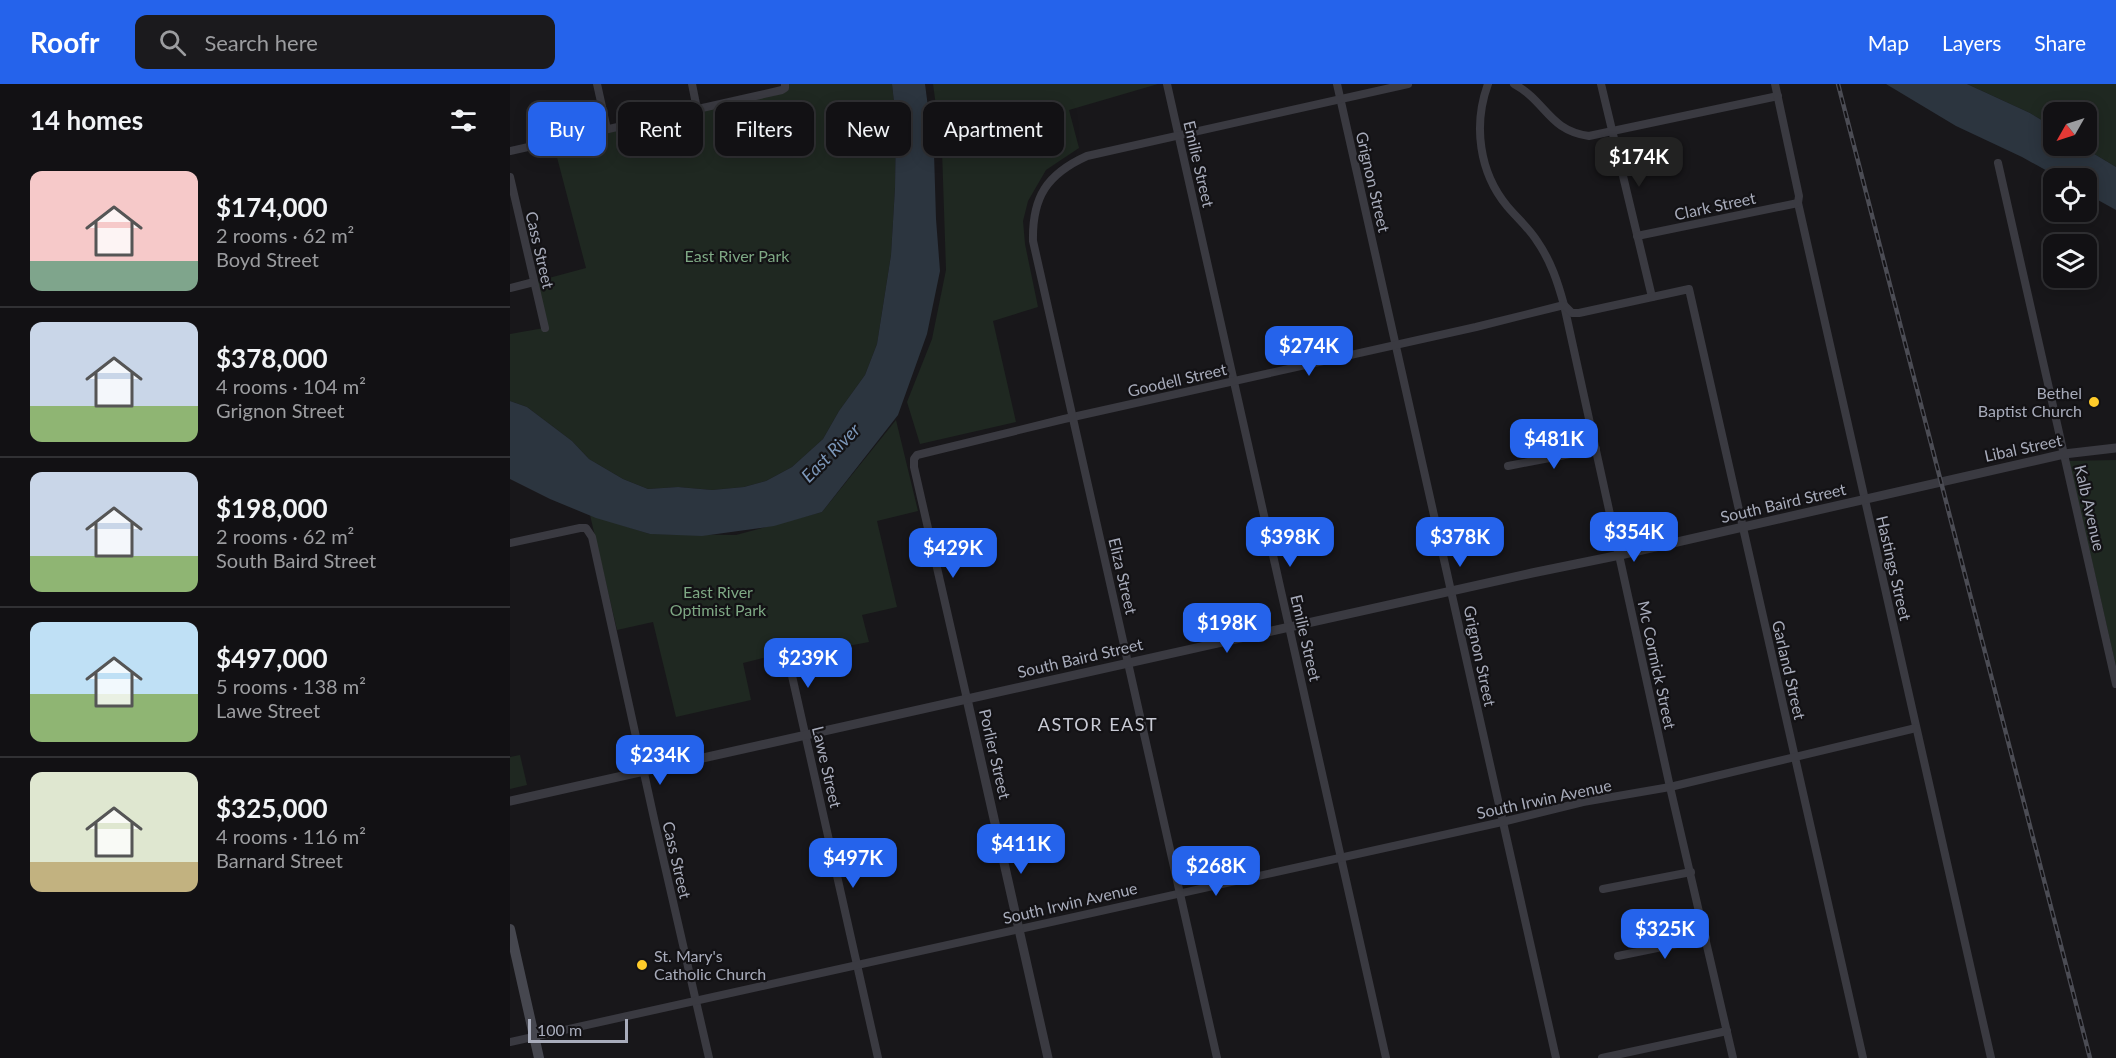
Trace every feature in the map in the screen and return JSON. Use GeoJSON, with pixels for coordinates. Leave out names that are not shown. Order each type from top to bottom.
{"type":"FeatureCollection","features":[{"type":"Feature","properties":{"kind":"main road"},"geometry":{"type":"LineString","coordinates":[[510,929],[539,1058]]}},
{"type":"Feature","properties":{"kind":"street"},"geometry":{"type":"LineString","coordinates":[[597,84],[607,129]]}},
{"type":"Feature","properties":{"kind":"street"},"geometry":{"type":"LineString","coordinates":[[692,84],[696,102]]}},
{"type":"Feature","properties":{"kind":"street","name":"Emilie Street"},"geometry":{"type":"LineString","coordinates":[[1167,84],[1386,1058]]}},
{"type":"Feature","properties":{"kind":"street","name":"Grignon Street"},"geometry":{"type":"LineString","coordinates":[[1337,84],[1556,1058]]}},
{"type":"Feature","properties":{"kind":"street","name":"Eliza Street"},"geometry":{"type":"LineString","coordinates":[[1217,1058],[1033,241],[1033,224],[1038,201],[1049,182],[1069,164],[1087,156],[1408,84]]}},
{"type":"Feature","properties":{"kind":"street","name":"Mc Cormick Street"},"geometry":{"type":"LineString","coordinates":[[1488,84],[1480,121],[1481,146],[1487,171],[1500,196],[1530,231],[1547,257],[1564,305],[1670,787],[1733,1058]]}},
{"type":"Feature","properties":{"kind":"street"},"geometry":{"type":"LineString","coordinates":[[1514,84],[1528,93],[1554,120],[1570,132],[1589,136],[1613,133],[1778,96]]}},
{"type":"Feature","properties":{"kind":"street"},"geometry":{"type":"LineString","coordinates":[[1601,84],[1652,297]]}},
{"type":"Feature","properties":{"kind":"street","name":"Hastings Street"},"geometry":{"type":"LineString","coordinates":[[1775,84],[1800,196],[1798,203],[1991,1058]]}},
{"type":"Feature","properties":{"kind":"street"},"geometry":{"type":"LineString","coordinates":[[703,107],[785,86]]}},
{"type":"Feature","properties":{"kind":"street"},"geometry":{"type":"LineString","coordinates":[[510,151],[618,127]]}},
{"type":"Feature","properties":{"kind":"street","name":"Kalb Avenue"},"geometry":{"type":"LineString","coordinates":[[1998,163],[2116,684]]}},
{"type":"Feature","properties":{"kind":"street","name":"Cass Street"},"geometry":{"type":"LineString","coordinates":[[510,177],[545,328]]}},
{"type":"Feature","properties":{"kind":"street","name":"Clark Street"},"geometry":{"type":"LineString","coordinates":[[1637,236],[1798,203]]}},
{"type":"Feature","properties":{"kind":"street"},"geometry":{"type":"LineString","coordinates":[[510,288],[534,282]]}},
{"type":"Feature","properties":{"kind":"street","name":"Goodell Street"},"geometry":{"type":"LineString","coordinates":[[915,457],[927,451],[1564,305],[1572,313],[1579,313],[1689,289]]}},
{"type":"Feature","properties":{"kind":"street","name":"Garland Street"},"geometry":{"type":"LineString","coordinates":[[1689,289],[1863,1058]]}},
{"type":"Feature","properties":{"kind":"street","name":"Libal Street"},"geometry":{"type":"LineString","coordinates":[[1937,482],[2064,454],[2116,448]]}},
{"type":"Feature","properties":{"kind":"street"},"geometry":{"type":"LineString","coordinates":[[1508,466],[1596,449]]}},
{"type":"Feature","properties":{"kind":"street","name":"Porlier Street"},"geometry":{"type":"LineString","coordinates":[[915,457],[914,467],[1048,1058]]}},
{"type":"Feature","properties":{"kind":"street","name":"South Baird Street"},"geometry":{"type":"LineString","coordinates":[[510,801],[1451,590],[1620,555],[1937,482]]}},
{"type":"Feature","properties":{"kind":"street","name":"Cass Street"},"geometry":{"type":"LineString","coordinates":[[510,543],[580,528],[586,528],[593,541],[709,1058]]}},
{"type":"Feature","properties":{"kind":"street","name":"Lawe Street"},"geometry":{"type":"LineString","coordinates":[[788,658],[878,1058]]}},
{"type":"Feature","properties":{"kind":"street","name":"South Irwin Avenue"},"geometry":{"type":"LineString","coordinates":[[510,1042],[1502,822],[1583,802],[1670,787],[1916,728]]}},
{"type":"Feature","properties":{"kind":"street"},"geometry":{"type":"LineString","coordinates":[[1603,889],[1691,872]]}},
{"type":"Feature","properties":{"kind":"street"},"geometry":{"type":"LineString","coordinates":[[1618,956],[1706,938]]}},
{"type":"Feature","properties":{"kind":"street"},"geometry":{"type":"LineString","coordinates":[[1602,1058],[1727,1030]]}},
{"type":"Feature","properties":{"kind":"green space","name":"East River Park"},"geometry":{"type":"Polygon","coordinates":[[[785,84],[892,84],[894,102],[826,102],[826,156],[895,156],[891,255],[877,344],[865,375],[839,411],[823,439],[792,467],[766,481],[744,487],[712,490],[678,487],[648,489],[623,479],[589,459],[572,441],[527,407],[510,401],[510,334],[544,328],[534,282],[586,268],[557,156],[606,156],[606,130],[618,127],[618,156],[703,156],[703,108],[715,105],[715,156],[814,156],[814,102],[729,102],[782,90],[785,84]]]}},
{"type":"Feature","properties":{"kind":"green space"},"geometry":{"type":"Polygon","coordinates":[[[933,84],[1158,84],[1069,110],[1079,148],[1046,170],[1028,201],[1023,221],[1025,244],[1038,307],[993,321],[1016,422],[920,444],[907,402],[932,339],[946,270],[942,156],[1064,156],[1064,102],[935,102],[933,84]]]}},
{"type":"Feature","properties":{"kind":"green space"},"geometry":{"type":"Polygon","coordinates":[[[1967,84],[2116,84],[2116,167],[2097,156],[2097,102],[2043,102],[2043,121],[1967,84]]]}},
{"type":"Feature","properties":{"kind":"green space","name":"East River Optimist Park"},"geometry":{"type":"Polygon","coordinates":[[[896,420],[918,511],[877,521],[897,607],[862,615],[869,642],[800,655],[792,651],[743,663],[751,700],[676,717],[653,622],[617,630],[590,515],[650,534],[736,535],[822,512],[896,420]]]}},
{"type":"Feature","properties":{"kind":"green space"},"geometry":{"type":"Polygon","coordinates":[[[2116,460],[2116,666],[2069,461],[2116,460]]]}},
{"type":"Feature","properties":{"kind":"green space"},"geometry":{"type":"Polygon","coordinates":[[[520,755],[527,785],[510,789],[510,757],[520,755]]]}},
{"type":"Feature","properties":{"kind":"water","name":"East River"},"geometry":{"type":"Polygon","coordinates":[[[892,84],[925,84],[927,102],[923,102],[923,156],[934,156],[940,271],[927,334],[898,415],[822,512],[774,526],[702,536],[650,534],[596,518],[510,479],[510,401],[527,407],[572,441],[589,459],[623,479],[648,489],[678,487],[712,490],[744,487],[766,481],[792,467],[823,439],[839,411],[865,375],[877,344],[891,255],[895,156],[911,156],[911,102],[894,102],[892,84]]]}},
{"type":"Feature","properties":{"kind":"water"},"geometry":{"type":"Polygon","coordinates":[[[1886,84],[1967,84],[2030,113],[2043,121],[2043,156],[2097,156],[2116,167],[2116,210],[2097,200],[2097,168],[2043,169],[1956,126],[1886,84]]]}},
{"type":"Feature","properties":{"kind":"railway"},"geometry":{"type":"LineString","coordinates":[[1838,84],[2090,1058]]}},
{"type":"Feature","properties":{"kind":"place","name":"Bethel Baptist Church"},"geometry":{"type":"Point","coordinates":[2094,402]}},
{"type":"Feature","properties":{"kind":"place","name":"St. Mary's Catholic Church"},"geometry":{"type":"Point","coordinates":[642,965]}},
{"type":"Feature","properties":{"kind":"district","name":"ASTOR EAST"},"geometry":{"type":"Point","coordinates":[1098,725]}}]}
